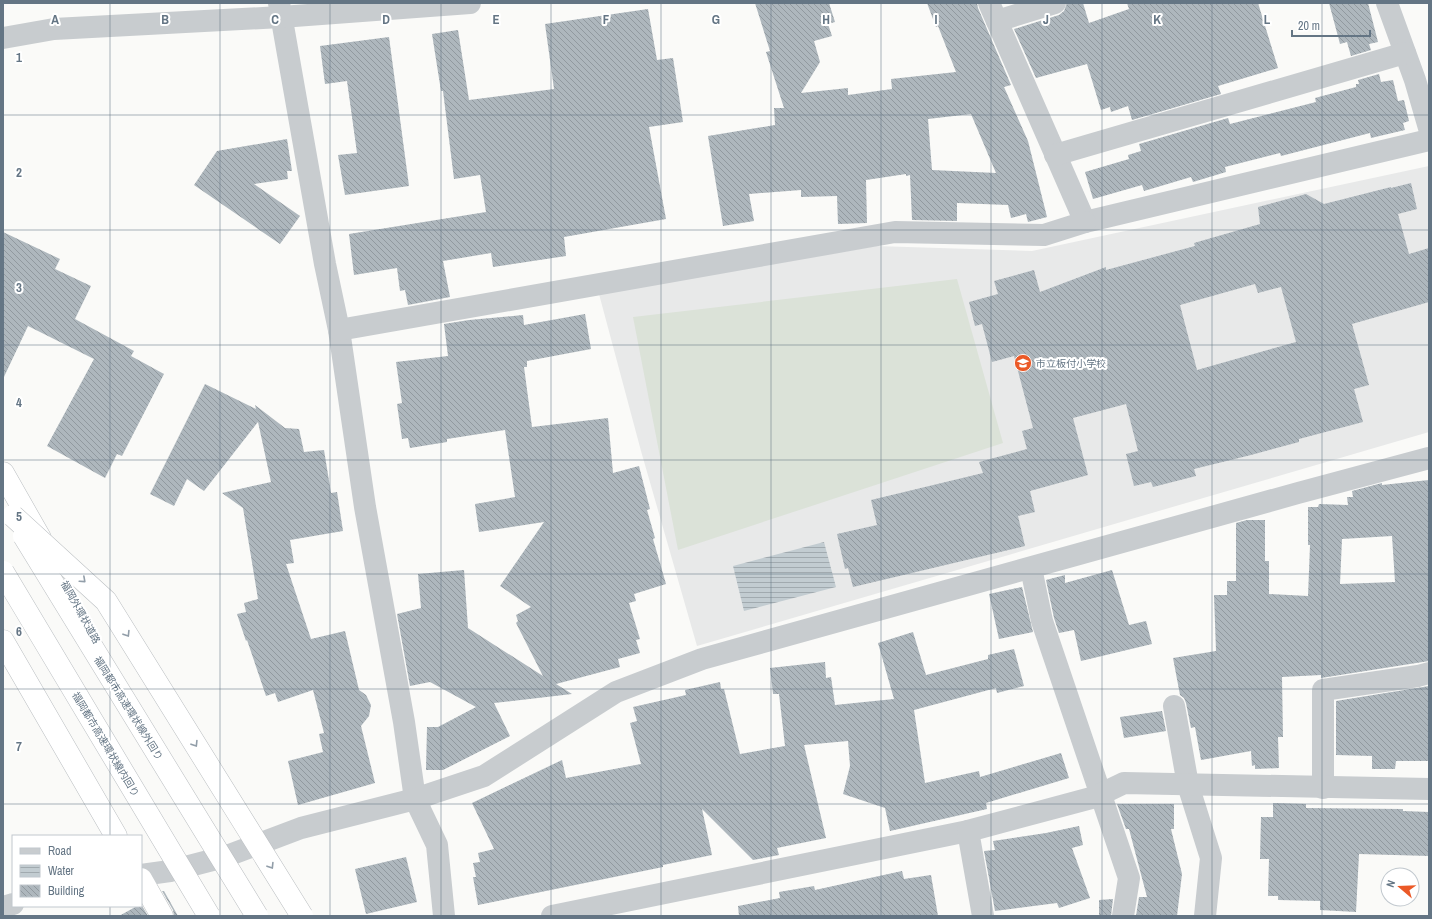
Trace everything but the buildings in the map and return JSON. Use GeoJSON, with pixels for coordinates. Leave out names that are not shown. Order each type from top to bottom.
{"type":"FeatureCollection","features":[{"type":"Feature","properties":{"kind":"highway","name":"福岡外環状道路"},"geometry":{"type":"LineString","coordinates":[[3,472],[145,725],[258,916]]}},
{"type":"Feature","properties":{"kind":"highway","name":"福岡都市高速環状線外回り"},"geometry":{"type":"LineString","coordinates":[[8,508],[258,916]]}},
{"type":"Feature","properties":{"kind":"highway"},"geometry":{"type":"LineString","coordinates":[[8,508],[106,600],[302,916]]}},
{"type":"Feature","properties":{"kind":"highway","name":"福岡都市高速環状線内回り"},"geometry":{"type":"LineString","coordinates":[[3,572],[209,916]]}},
{"type":"Feature","properties":{"kind":"highway"},"geometry":{"type":"LineString","coordinates":[[3,588],[106,757],[197,916]]}},
{"type":"Feature","properties":{"kind":"highway"},"geometry":{"type":"LineString","coordinates":[[7,650],[69,781],[101,835]]}},
{"type":"Feature","properties":{"kind":"highway"},"geometry":{"type":"LineString","coordinates":[[7,650],[115,835]]}},
{"type":"Feature","properties":{"kind":"highway"},"geometry":{"type":"LineString","coordinates":[[142,881],[162,916]]}},
{"type":"Feature","properties":{"kind":"highway"},"geometry":{"type":"LineString","coordinates":[[142,906],[148,916]]}},
{"type":"Feature","properties":{"kind":"street"},"geometry":{"type":"LineString","coordinates":[[3,38],[54,29],[280,10],[470,3]]}},
{"type":"Feature","properties":{"kind":"street"},"geometry":{"type":"LineString","coordinates":[[1055,3],[993,12],[1084,222]]}},
{"type":"Feature","properties":{"kind":"street"},"geometry":{"type":"LineString","coordinates":[[1387,3],[1405,53],[1422,78],[1429,128]]}},
{"type":"Feature","properties":{"kind":"street"},"geometry":{"type":"LineString","coordinates":[[280,10],[325,264],[339,330],[365,507],[404,722],[415,799],[437,845],[444,916]]}},
{"type":"Feature","properties":{"kind":"street"},"geometry":{"type":"LineString","coordinates":[[1055,155],[1405,53]]}},
{"type":"Feature","properties":{"kind":"street"},"geometry":{"type":"LineString","coordinates":[[339,330],[895,232],[1044,235],[1084,222],[1429,140]]}},
{"type":"Feature","properties":{"kind":"street"},"geometry":{"type":"LineString","coordinates":[[142,875],[170,871],[224,857],[301,828],[415,799],[484,776],[616,692],[702,659],[1429,458]]}},
{"type":"Feature","properties":{"kind":"street"},"geometry":{"type":"LineString","coordinates":[[1031,568],[1042,621],[1128,878],[1123,916]]}},
{"type":"Feature","properties":{"kind":"street"},"geometry":{"type":"LineString","coordinates":[[1323,788],[1323,690],[1418,676],[1429,673]]}},
{"type":"Feature","properties":{"kind":"street"},"geometry":{"type":"LineString","coordinates":[[1174,706],[1188,785],[1211,858],[1205,916]]}},
{"type":"Feature","properties":{"kind":"street"},"geometry":{"type":"LineString","coordinates":[[557,915],[968,831],[1088,799],[1124,783],[1429,790]]}},
{"type":"Feature","properties":{"kind":"street"},"geometry":{"type":"LineString","coordinates":[[968,831],[983,916]]}},
{"type":"Feature","properties":{"kind":"shaded area","name":"市立板付小学校"},"geometry":{"type":"Polygon","coordinates":[[[1429,166],[1429,432],[697,646],[641,451],[599,294],[876,246],[1032,251],[1429,166]]]}},
{"type":"Feature","properties":{"kind":"shaded area"},"geometry":{"type":"Polygon","coordinates":[[[957,279],[1003,443],[678,550],[633,317],[957,279]]]}},
{"type":"Feature","properties":{"kind":"water"},"geometry":{"type":"Polygon","coordinates":[[[824,542],[836,587],[744,611],[733,566],[824,542]]]}},
{"type":"Feature","properties":{"kind":"place","name":"市立板付小学校"},"geometry":{"type":"Point","coordinates":[1023,363]}}]}
